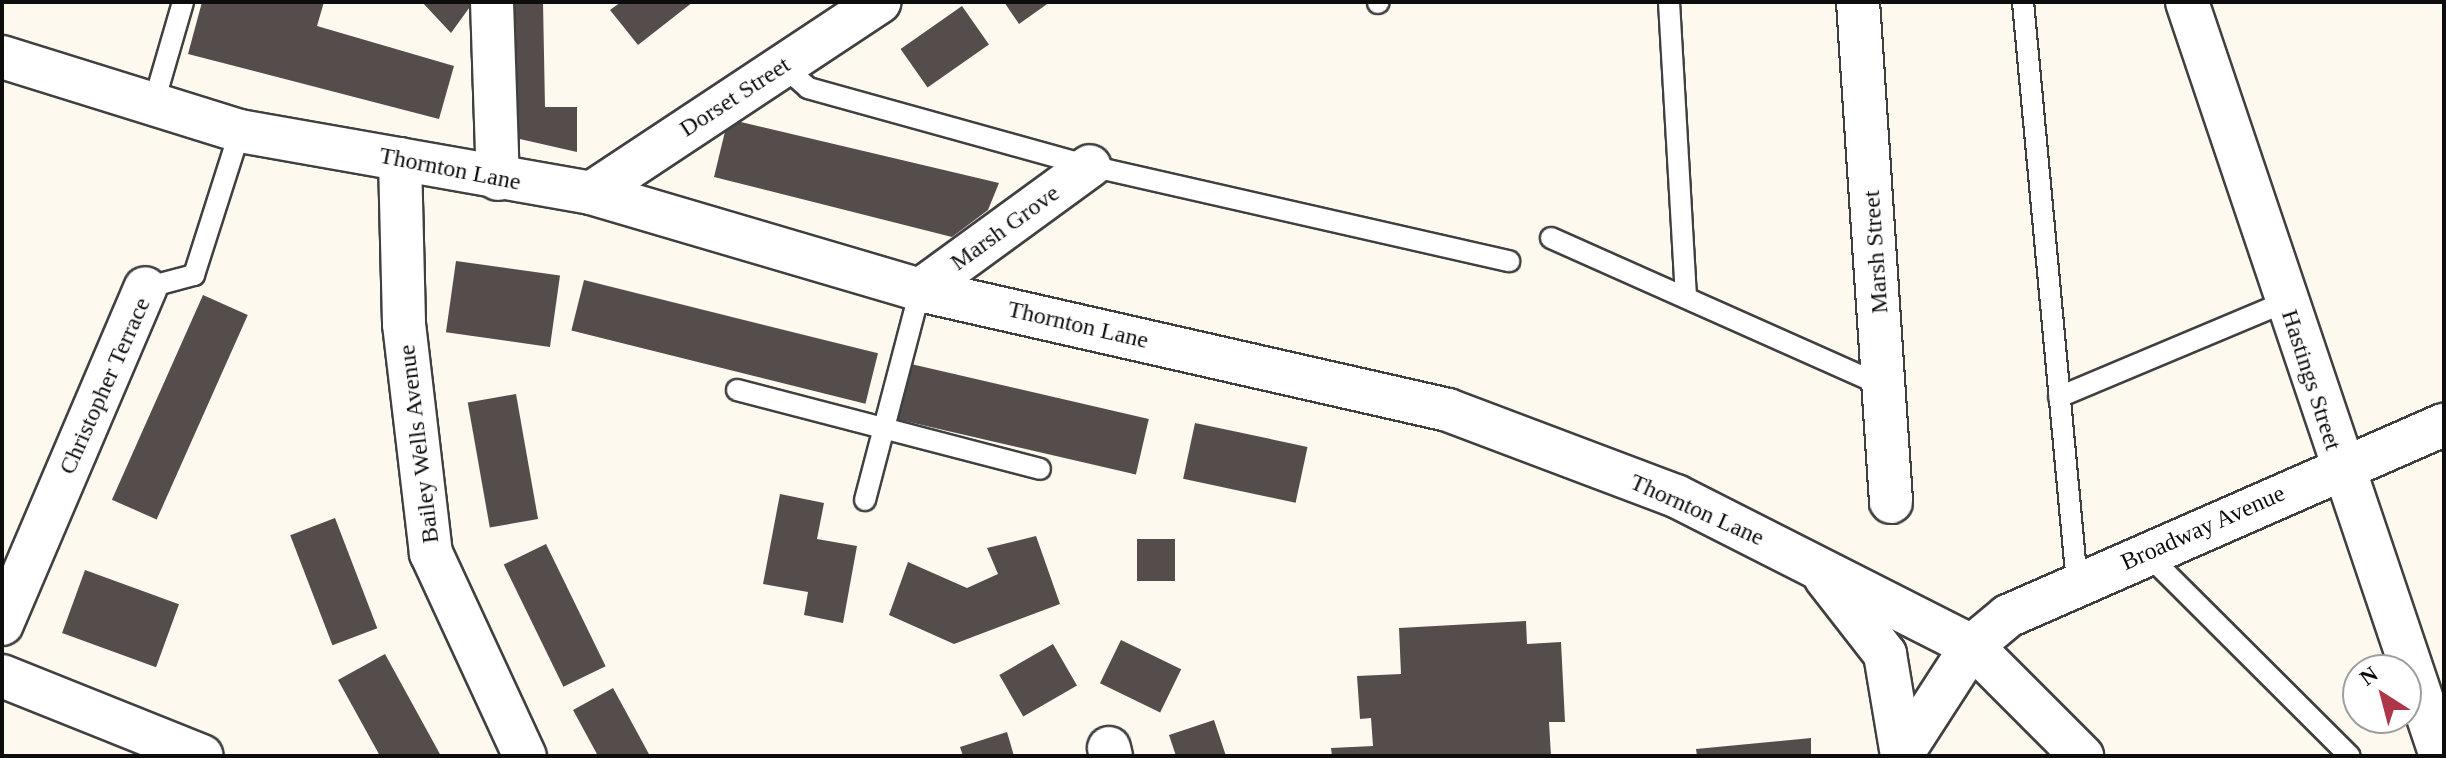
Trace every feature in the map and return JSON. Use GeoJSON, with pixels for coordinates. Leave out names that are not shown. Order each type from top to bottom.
{"type":"FeatureCollection","features":[{"type":"Feature","properties":{"kind":"street"},"geometry":{"type":"LineString","coordinates":[[492,2],[498,179]]}},
{"type":"Feature","properties":{"kind":"street","name":"Dorset Street"},"geometry":{"type":"LineString","coordinates":[[591,193],[880,2]]}},
{"type":"Feature","properties":{"kind":"street","name":"Marsh Street"},"geometry":{"type":"LineString","coordinates":[[1858,2],[1891,502]]}},
{"type":"Feature","properties":{"kind":"street","name":"Hastings Street"},"geometry":{"type":"LineString","coordinates":[[2187,2],[2339,467],[2441,756]]}},
{"type":"Feature","properties":{"kind":"street","name":"Thornton Lane"},"geometry":{"type":"LineString","coordinates":[[2,57],[240,131],[591,193],[920,290],[1448,410],[1676,496],[1972,646],[2082,756]]}},
{"type":"Feature","properties":{"kind":"street","name":"Bailey Wells Avenue"},"geometry":{"type":"LineString","coordinates":[[400,159],[404,324],[431,553],[525,756]]}},
{"type":"Feature","properties":{"kind":"street","name":"Marsh Grove"},"geometry":{"type":"LineString","coordinates":[[920,290],[1090,166]]}},
{"type":"Feature","properties":{"kind":"street","name":"Christopher Terrace"},"geometry":{"type":"LineString","coordinates":[[2,624],[145,288]]}},
{"type":"Feature","properties":{"kind":"street","name":"Broadway Avenue"},"geometry":{"type":"LineString","coordinates":[[1902,755],[1972,646],[2008,616],[2339,467],[2444,425]]}},
{"type":"Feature","properties":{"kind":"street"},"geometry":{"type":"LineString","coordinates":[[1814,565],[1885,654],[1902,755]]}},
{"type":"Feature","properties":{"kind":"street"},"geometry":{"type":"LineString","coordinates":[[2,676],[202,756]]}},
{"type":"Feature","properties":{"kind":"lane"},"geometry":{"type":"LineString","coordinates":[[154,102],[183,2]]}},
{"type":"Feature","properties":{"kind":"lane"},"geometry":{"type":"LineString","coordinates":[[1669,2],[1686,295]]}},
{"type":"Feature","properties":{"kind":"lane"},"geometry":{"type":"LineString","coordinates":[[2023,2],[2077,583]]}},
{"type":"Feature","properties":{"kind":"lane"},"geometry":{"type":"LineString","coordinates":[[783,66],[808,88],[1090,166],[1509,261]]}},
{"type":"Feature","properties":{"kind":"lane","name":"Christopher Terrace"},"geometry":{"type":"LineString","coordinates":[[145,288],[194,275],[240,131]]}},
{"type":"Feature","properties":{"kind":"lane"},"geometry":{"type":"LineString","coordinates":[[1551,238],[1686,295],[1885,386]]}},
{"type":"Feature","properties":{"kind":"lane"},"geometry":{"type":"LineString","coordinates":[[865,500],[920,290]]}},
{"type":"Feature","properties":{"kind":"lane"},"geometry":{"type":"LineString","coordinates":[[2059,397],[2285,302]]}},
{"type":"Feature","properties":{"kind":"lane"},"geometry":{"type":"LineString","coordinates":[[737,390],[885,424],[1040,469]]}},
{"type":"Feature","properties":{"kind":"lane"},"geometry":{"type":"LineString","coordinates":[[2147,554],[2350,756]]}},
{"type":"Feature","properties":{"kind":"building"},"geometry":{"type":"Polygon","coordinates":[[[202,2],[324,2],[317,26],[454,66],[439,119],[188,54],[202,2]]]}},
{"type":"Feature","properties":{"kind":"building"},"geometry":{"type":"Polygon","coordinates":[[[422,2],[483,2],[472,4],[451,33],[422,2]]]}},
{"type":"Feature","properties":{"kind":"building"},"geometry":{"type":"Polygon","coordinates":[[[511,2],[543,2],[545,107],[577,107],[577,152],[511,137],[511,2]]]}},
{"type":"Feature","properties":{"kind":"building"},"geometry":{"type":"Polygon","coordinates":[[[621,2],[693,2],[638,45],[610,10],[621,2]]]}},
{"type":"Feature","properties":{"kind":"building"},"geometry":{"type":"Polygon","coordinates":[[[1004,2],[1050,2],[1019,24],[1004,2]]]}},
{"type":"Feature","properties":{"kind":"building"},"geometry":{"type":"Polygon","coordinates":[[[962,6],[989,45],[928,88],[901,49],[962,6]]]}},
{"type":"Feature","properties":{"kind":"building"},"geometry":{"type":"Polygon","coordinates":[[[728,119],[999,183],[988,210],[952,237],[714,177],[728,119]]]}},
{"type":"Feature","properties":{"kind":"building"},"geometry":{"type":"Polygon","coordinates":[[[456,261],[560,276],[550,347],[446,332],[456,261]]]}},
{"type":"Feature","properties":{"kind":"building"},"geometry":{"type":"Polygon","coordinates":[[[584,280],[878,353],[865,404],[571,330],[584,280]]]}},
{"type":"Feature","properties":{"kind":"building"},"geometry":{"type":"Polygon","coordinates":[[[203,295],[248,315],[157,520],[112,500],[203,295]]]}},
{"type":"Feature","properties":{"kind":"building"},"geometry":{"type":"Polygon","coordinates":[[[911,364],[1149,419],[1136,474],[898,420],[911,364]]]}},
{"type":"Feature","properties":{"kind":"building"},"geometry":{"type":"Polygon","coordinates":[[[516,394],[538,519],[490,528],[468,403],[516,394]]]}},
{"type":"Feature","properties":{"kind":"building"},"geometry":{"type":"Polygon","coordinates":[[[1195,423],[1307,447],[1296,503],[1183,479],[1195,423]]]}},
{"type":"Feature","properties":{"kind":"building"},"geometry":{"type":"Polygon","coordinates":[[[780,494],[824,503],[817,539],[857,546],[843,623],[804,615],[808,592],[763,584],[780,494]]]}},
{"type":"Feature","properties":{"kind":"building"},"geometry":{"type":"Polygon","coordinates":[[[335,518],[377,628],[332,645],[290,535],[335,518]]]}},
{"type":"Feature","properties":{"kind":"building"},"geometry":{"type":"Polygon","coordinates":[[[1036,536],[1060,604],[954,644],[889,615],[908,562],[967,588],[998,574],[987,548],[1036,536]]]}},
{"type":"Feature","properties":{"kind":"building"},"geometry":{"type":"Polygon","coordinates":[[[1137,539],[1175,539],[1175,581],[1137,581],[1137,539]]]}},
{"type":"Feature","properties":{"kind":"building"},"geometry":{"type":"Polygon","coordinates":[[[546,544],[606,666],[563,687],[504,565],[546,544]]]}},
{"type":"Feature","properties":{"kind":"building"},"geometry":{"type":"Polygon","coordinates":[[[85,570],[179,604],[156,667],[62,633],[85,570]]]}},
{"type":"Feature","properties":{"kind":"building"},"geometry":{"type":"Polygon","coordinates":[[[1526,621],[1527,644],[1561,642],[1565,722],[1549,722],[1551,756],[1332,756],[1331,748],[1373,746],[1371,718],[1360,719],[1357,676],[1401,674],[1399,628],[1526,621]]]}},
{"type":"Feature","properties":{"kind":"building"},"geometry":{"type":"Polygon","coordinates":[[[1121,640],[1181,669],[1160,713],[1100,683],[1121,640]]]}},
{"type":"Feature","properties":{"kind":"building"},"geometry":{"type":"Polygon","coordinates":[[[1053,644],[1077,686],[1023,717],[999,675],[1053,644]]]}},
{"type":"Feature","properties":{"kind":"building"},"geometry":{"type":"Polygon","coordinates":[[[385,654],[441,756],[380,756],[338,680],[385,654]]]}},
{"type":"Feature","properties":{"kind":"building"},"geometry":{"type":"Polygon","coordinates":[[[613,688],[650,756],[598,756],[573,710],[613,688]]]}},
{"type":"Feature","properties":{"kind":"building"},"geometry":{"type":"Polygon","coordinates":[[[1214,720],[1226,756],[1176,756],[1169,735],[1214,720]]]}},
{"type":"Feature","properties":{"kind":"building"},"geometry":{"type":"Polygon","coordinates":[[[1007,732],[1014,756],[963,756],[960,747],[1007,732]]]}},
{"type":"Feature","properties":{"kind":"building"},"geometry":{"type":"Polygon","coordinates":[[[1811,738],[1811,756],[1697,756],[1696,749],[1811,738]]]}}]}
